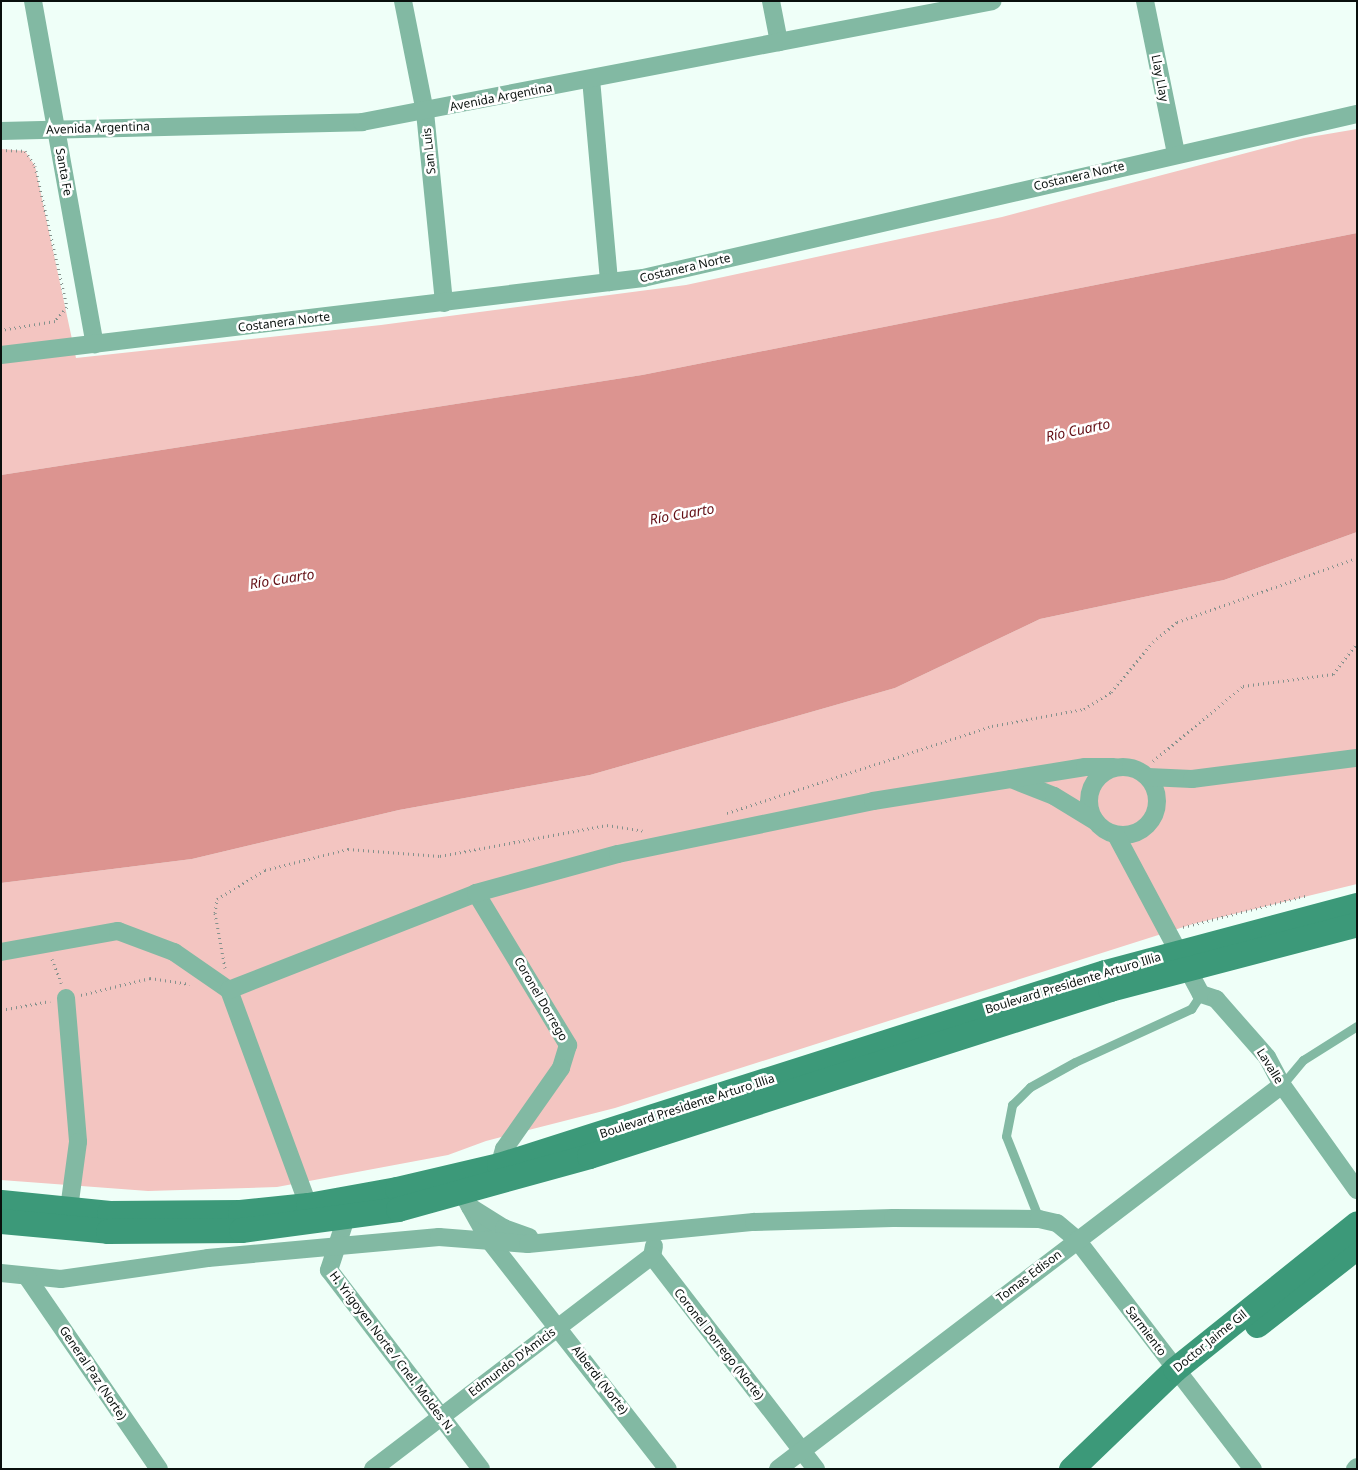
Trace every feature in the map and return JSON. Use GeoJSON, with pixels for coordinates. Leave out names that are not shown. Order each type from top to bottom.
{"type":"FeatureCollection","features":[{"type":"Feature","properties":{"kind":"main road","name":"Boulevard Presidente Arturo Illia"},"geometry":{"type":"LineString","coordinates":[[1,1221],[108,1231],[241,1230],[497,1175],[1179,949],[1357,905]]}},
{"type":"Feature","properties":{"kind":"main road","name":"Boulevard Presidente Arturo Illia"},"geometry":{"type":"LineString","coordinates":[[1179,949],[1357,924]]}},
{"type":"Feature","properties":{"kind":"main road","name":"Boulevard Presidente Arturo Illia"},"geometry":{"type":"LineString","coordinates":[[1,1202],[69,1209],[167,1213],[308,1205],[344,1209],[465,1200],[497,1175]]}},
{"type":"Feature","properties":{"kind":"main road","name":"Doctor Jaime Gil"},"geometry":{"type":"LineString","coordinates":[[1072,1469],[1357,1223]]}},
{"type":"Feature","properties":{"kind":"main road","name":"Doctor Jaime Gil"},"geometry":{"type":"LineString","coordinates":[[1094,1469],[1180,1375],[1357,1247]]}},
{"type":"Feature","properties":{"kind":"street","name":"Santa Fe"},"geometry":{"type":"LineString","coordinates":[[33,1],[95,344]]}},
{"type":"Feature","properties":{"kind":"street","name":"San Luis"},"geometry":{"type":"LineString","coordinates":[[403,1],[425,112],[444,303]]}},
{"type":"Feature","properties":{"kind":"street"},"geometry":{"type":"LineString","coordinates":[[771,1],[779,42]]}},
{"type":"Feature","properties":{"kind":"street","name":"Avenida Argentina"},"geometry":{"type":"LineString","coordinates":[[1,131],[362,122],[425,112],[993,1]]}},
{"type":"Feature","properties":{"kind":"street","name":"Llay Llay"},"geometry":{"type":"LineString","coordinates":[[1145,1],[1176,154]]}},
{"type":"Feature","properties":{"kind":"street"},"geometry":{"type":"LineString","coordinates":[[592,79],[609,282]]}},
{"type":"Feature","properties":{"kind":"street","name":"Costanera Norte"},"geometry":{"type":"LineString","coordinates":[[1,355],[643,278],[1176,154],[1357,114]]}},
{"type":"Feature","properties":{"kind":"street"},"geometry":{"type":"LineString","coordinates":[[229,990],[476,893],[618,854],[873,801],[1085,767],[1114,768],[1145,774],[1192,779],[1357,758]]}},
{"type":"Feature","properties":{"kind":"street"},"geometry":{"type":"LineString","coordinates":[[1095,820],[1090,811],[1091,789],[1104,772],[1114,768]]}},
{"type":"Feature","properties":{"kind":"street"},"geometry":{"type":"LineString","coordinates":[[1130,864],[1156,810],[1157,793],[1145,774]]}},
{"type":"Feature","properties":{"kind":"street"},"geometry":{"type":"LineString","coordinates":[[1010,779],[1054,796],[1095,820],[1116,835],[1130,864],[1179,949],[1201,994]]}},
{"type":"Feature","properties":{"kind":"street"},"geometry":{"type":"LineString","coordinates":[[1157,793],[1192,779]]}},
{"type":"Feature","properties":{"kind":"street"},"geometry":{"type":"LineString","coordinates":[[1116,835],[1133,834],[1148,825]]}},
{"type":"Feature","properties":{"kind":"street","name":"Coronel Dorrego"},"geometry":{"type":"LineString","coordinates":[[476,893],[568,1045],[561,1068],[514,1131],[497,1175]]}},
{"type":"Feature","properties":{"kind":"street"},"geometry":{"type":"LineString","coordinates":[[1,952],[118,932],[174,952],[229,990],[308,1205]]}},
{"type":"Feature","properties":{"kind":"street","name":"Lavalle"},"geometry":{"type":"LineString","coordinates":[[1201,994],[1216,999],[1231,1014],[1266,1057],[1282,1085],[1357,1190]]}},
{"type":"Feature","properties":{"kind":"street"},"geometry":{"type":"LineString","coordinates":[[66,998],[78,1142],[69,1209]]}},
{"type":"Feature","properties":{"kind":"street","name":"Tomas Edison"},"geometry":{"type":"LineString","coordinates":[[778,1469],[1076,1240],[1282,1085]]}},
{"type":"Feature","properties":{"kind":"street"},"geometry":{"type":"LineString","coordinates":[[465,1200],[504,1228],[544,1243]]}},
{"type":"Feature","properties":{"kind":"street","name":"Alberdi (Norte)"},"geometry":{"type":"LineString","coordinates":[[465,1200],[488,1239],[559,1327],[668,1469]]}},
{"type":"Feature","properties":{"kind":"street","name":"H. Yrigoyen Norte / Cnel. Moldes N."},"geometry":{"type":"LineString","coordinates":[[344,1209],[337,1248],[329,1270],[480,1469]]}},
{"type":"Feature","properties":{"kind":"street","name":"Sarmiento"},"geometry":{"type":"LineString","coordinates":[[1,1273],[62,1279],[208,1258],[337,1248],[439,1237],[544,1243],[754,1222],[893,1218],[1039,1219],[1057,1223],[1076,1240],[1253,1469]]}},
{"type":"Feature","properties":{"kind":"street"},"geometry":{"type":"LineString","coordinates":[[652,1256],[657,1233]]}},
{"type":"Feature","properties":{"kind":"street","name":"Edmundo D'Amicis"},"geometry":{"type":"LineString","coordinates":[[373,1469],[652,1256]]}},
{"type":"Feature","properties":{"kind":"street","name":"Coronel Dorrego (Norte)"},"geometry":{"type":"LineString","coordinates":[[652,1256],[801,1451]]}},
{"type":"Feature","properties":{"kind":"street","name":"General Paz (Norte)"},"geometry":{"type":"LineString","coordinates":[[27,1277],[159,1469]]}},
{"type":"Feature","properties":{"kind":"street"},"geometry":{"type":"LineString","coordinates":[[801,1451],[816,1469]]}},
{"type":"Feature","properties":{"kind":"lane"},"geometry":{"type":"LineString","coordinates":[[1039,1219],[1006,1136],[1012,1105],[1030,1088],[1074,1062],[1191,1009],[1201,994]]}},
{"type":"Feature","properties":{"kind":"lane"},"geometry":{"type":"LineString","coordinates":[[1282,1085],[1303,1060],[1357,1026]]}},
{"type":"Feature","properties":{"kind":"path"},"geometry":{"type":"LineString","coordinates":[[1,150],[26,151],[35,166],[67,307],[55,321],[1,330]]}},
{"type":"Feature","properties":{"kind":"path"},"geometry":{"type":"LineString","coordinates":[[718,816],[992,726],[1084,709],[1111,692],[1153,642],[1177,622],[1357,558]]}},
{"type":"Feature","properties":{"kind":"path"},"geometry":{"type":"LineString","coordinates":[[1145,774],[1243,686],[1333,674],[1357,643]]}},
{"type":"Feature","properties":{"kind":"path"},"geometry":{"type":"LineString","coordinates":[[229,990],[215,913],[217,899],[265,870],[348,848],[440,856],[607,826],[650,832]]}},
{"type":"Feature","properties":{"kind":"path"},"geometry":{"type":"LineString","coordinates":[[1179,949],[1309,895]]}},
{"type":"Feature","properties":{"kind":"path"},"geometry":{"type":"LineString","coordinates":[[47,953],[53,960],[66,998]]}},
{"type":"Feature","properties":{"kind":"path"},"geometry":{"type":"LineString","coordinates":[[1,1010],[66,998],[150,978],[199,985]]}},
{"type":"Feature","properties":{"kind":"shaded area"},"geometry":{"type":"Polygon","coordinates":[[[1357,129],[1357,233],[642,375],[1,475],[1,149],[25,151],[35,166],[76,358],[381,325],[686,285],[1002,217],[1304,138],[1357,129]]]}},
{"type":"Feature","properties":{"kind":"shaded area"},"geometry":{"type":"Polygon","coordinates":[[[1357,532],[1357,884],[1193,924],[615,1108],[486,1141],[448,1155],[277,1187],[148,1191],[1,1180],[1,883],[192,859],[399,810],[590,775],[895,688],[1040,619],[1224,580],[1357,532]]]}},
{"type":"Feature","properties":{"kind":"water","name":"Río Cuarto"},"geometry":{"type":"Polygon","coordinates":[[[1357,233],[1357,532],[1224,580],[1040,619],[895,688],[590,775],[399,810],[192,859],[1,883],[1,475],[642,375],[1357,233]]]}}]}
